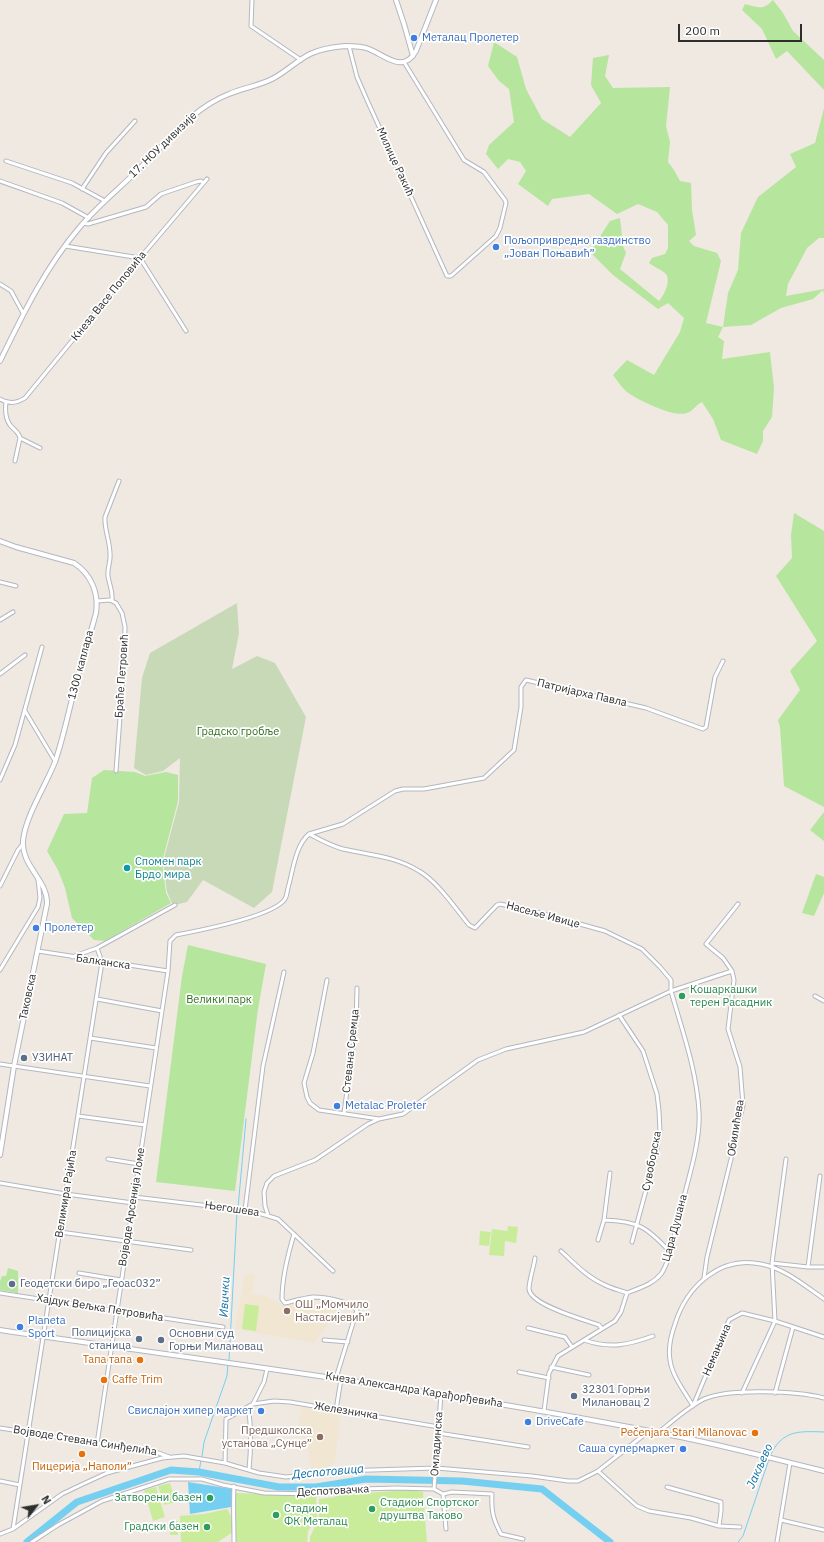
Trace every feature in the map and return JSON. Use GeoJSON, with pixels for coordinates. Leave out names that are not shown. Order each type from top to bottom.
{"type":"FeatureCollection","features":[{"type":"Feature","properties":{"kind":"street"},"geometry":{"type":"LineString","coordinates":[[252,0],[251,26],[296,55],[301,60]]}},
{"type":"Feature","properties":{"kind":"street"},"geometry":{"type":"LineString","coordinates":[[396,0],[412,56]]}},
{"type":"Feature","properties":{"kind":"street"},"geometry":{"type":"LineString","coordinates":[[404,62],[412,56],[436,0]]}},
{"type":"Feature","properties":{"kind":"street","name":"17. НОУ дивизије"},"geometry":{"type":"LineString","coordinates":[[0,361],[41,280],[65,246],[105,201],[182,125],[202,108],[229,94],[273,78],[317,51],[349,46],[366,48],[395,62],[404,62]]}},
{"type":"Feature","properties":{"kind":"street","name":"Милице Ракић"},"geometry":{"type":"LineString","coordinates":[[349,46],[355,70],[364,93],[447,276],[451,276],[496,236],[500,228],[506,203],[484,172],[464,160],[404,62]]}},
{"type":"Feature","properties":{"kind":"street"},"geometry":{"type":"LineString","coordinates":[[82,189],[106,153],[135,122]]}},
{"type":"Feature","properties":{"kind":"street"},"geometry":{"type":"LineString","coordinates":[[6,161],[23,168],[72,183],[105,201]]}},
{"type":"Feature","properties":{"kind":"street","name":"Кнеза Васе Поповића"},"geometry":{"type":"LineString","coordinates":[[6,402],[16,402],[25,398],[207,179]]}},
{"type":"Feature","properties":{"kind":"street"},"geometry":{"type":"LineString","coordinates":[[0,181],[62,203],[89,218]]}},
{"type":"Feature","properties":{"kind":"street"},"geometry":{"type":"LineString","coordinates":[[84,223],[88,224],[143,208],[164,192],[198,181],[203,183]]}},
{"type":"Feature","properties":{"kind":"street"},"geometry":{"type":"LineString","coordinates":[[65,246],[140,258],[186,331]]}},
{"type":"Feature","properties":{"kind":"street"},"geometry":{"type":"LineString","coordinates":[[0,284],[11,291],[23,313]]}},
{"type":"Feature","properties":{"kind":"street"},"geometry":{"type":"LineString","coordinates":[[0,399],[6,402],[8,420],[20,434],[15,461]]}},
{"type":"Feature","properties":{"kind":"street"},"geometry":{"type":"LineString","coordinates":[[20,438],[25,442],[40,448]]}},
{"type":"Feature","properties":{"kind":"street"},"geometry":{"type":"LineString","coordinates":[[97,601],[112,600],[108,576],[110,547],[105,517],[119,482]]}},
{"type":"Feature","properties":{"kind":"street","name":"1300 каплара"},"geometry":{"type":"LineString","coordinates":[[0,541],[65,559],[76,564],[84,570],[89,578],[97,601],[55,761],[27,826],[23,844]]}},
{"type":"Feature","properties":{"kind":"street"},"geometry":{"type":"LineString","coordinates":[[0,582],[16,586]]}},
{"type":"Feature","properties":{"kind":"street","name":"Браће Петровић"},"geometry":{"type":"LineString","coordinates":[[112,600],[117,604],[122,613],[126,637],[116,771]]}},
{"type":"Feature","properties":{"kind":"street"},"geometry":{"type":"LineString","coordinates":[[0,620],[13,612]]}},
{"type":"Feature","properties":{"kind":"street"},"geometry":{"type":"LineString","coordinates":[[0,780],[15,745],[42,647]]}},
{"type":"Feature","properties":{"kind":"street"},"geometry":{"type":"LineString","coordinates":[[0,674],[25,655]]}},
{"type":"Feature","properties":{"kind":"street","name":"Патријарха Павла"},"geometry":{"type":"LineString","coordinates":[[309,834],[315,831],[337,827],[395,791],[403,789],[424,789],[484,778],[514,750],[521,707],[521,687],[526,680],[646,708],[703,730],[706,727],[715,677],[723,661]]}},
{"type":"Feature","properties":{"kind":"street"},"geometry":{"type":"LineString","coordinates":[[25,711],[55,761]]}},
{"type":"Feature","properties":{"kind":"street"},"geometry":{"type":"LineString","coordinates":[[168,971],[170,941],[176,936],[225,926],[277,906],[285,899],[297,855],[305,838],[309,834]]}},
{"type":"Feature","properties":{"kind":"street","name":"Насеље Ивице"},"geometry":{"type":"LineString","coordinates":[[309,834],[341,849],[380,856],[405,863],[420,871],[432,881],[469,925],[475,928],[497,905],[500,904],[533,911],[605,931],[642,949],[671,980],[671,991]]}},
{"type":"Feature","properties":{"kind":"street"},"geometry":{"type":"LineString","coordinates":[[0,886],[18,850],[23,844]]}},
{"type":"Feature","properties":{"kind":"street","name":"Таковска"},"geometry":{"type":"LineString","coordinates":[[0,1155],[14,1066],[38,952],[47,900],[45,890],[25,857],[23,844]]}},
{"type":"Feature","properties":{"kind":"street"},"geometry":{"type":"LineString","coordinates":[[0,970],[1,966],[38,907],[40,898],[37,877]]}},
{"type":"Feature","properties":{"kind":"street"},"geometry":{"type":"LineString","coordinates":[[268,1215],[265,1206],[264,1192],[267,1182],[274,1176],[315,1160],[368,1124],[379,1119],[403,1114],[478,1060],[506,1049],[584,1032],[671,991],[732,972],[723,958],[706,944],[738,904]]}},
{"type":"Feature","properties":{"kind":"street"},"geometry":{"type":"LineString","coordinates":[[70,958],[97,948],[175,905]]}},
{"type":"Feature","properties":{"kind":"street","name":"Велимира Рајића"},"geometry":{"type":"LineString","coordinates":[[13,1529],[97,999],[102,962],[97,948]]}},
{"type":"Feature","properties":{"kind":"street","name":"Балканска"},"geometry":{"type":"LineString","coordinates":[[38,952],[70,958],[168,971]]}},
{"type":"Feature","properties":{"kind":"street","name":"Војводе Арсенија Ломе"},"geometry":{"type":"LineString","coordinates":[[97,1444],[168,971]]}},
{"type":"Feature","properties":{"kind":"street"},"geometry":{"type":"LineString","coordinates":[[243,1210],[263,1066],[284,972]]}},
{"type":"Feature","properties":{"kind":"street","name":"Обилићева"},"geometry":{"type":"LineString","coordinates":[[704,1278],[707,1257],[732,1159],[743,1104],[740,1067],[728,1029],[734,980],[732,972]]}},
{"type":"Feature","properties":{"kind":"street"},"geometry":{"type":"LineString","coordinates":[[327,980],[313,1053],[304,1083],[307,1098],[310,1103],[319,1110],[379,1119]]}},
{"type":"Feature","properties":{"kind":"street","name":"Стевана Сремца"},"geometry":{"type":"LineString","coordinates":[[344,1113],[356,1024],[357,988]]}},
{"type":"Feature","properties":{"kind":"street","name":"Цара Душана"},"geometry":{"type":"LineString","coordinates":[[627,1293],[648,1285],[662,1273],[670,1252],[698,1134],[699,1112],[693,1073],[671,991]]}},
{"type":"Feature","properties":{"kind":"street"},"geometry":{"type":"LineString","coordinates":[[815,996],[824,1001]]}},
{"type":"Feature","properties":{"kind":"street"},"geometry":{"type":"LineString","coordinates":[[97,999],[162,1011]]}},
{"type":"Feature","properties":{"kind":"street","name":"Сувоборска"},"geometry":{"type":"LineString","coordinates":[[619,1015],[643,1051],[657,1094],[659,1111],[660,1132],[656,1153],[632,1242]]}},
{"type":"Feature","properties":{"kind":"street"},"geometry":{"type":"LineString","coordinates":[[90,1038],[156,1048]]}},
{"type":"Feature","properties":{"kind":"street"},"geometry":{"type":"LineString","coordinates":[[0,1064],[150,1086]]}},
{"type":"Feature","properties":{"kind":"street"},"geometry":{"type":"LineString","coordinates":[[78,1116],[145,1125]]}},
{"type":"Feature","properties":{"kind":"street"},"geometry":{"type":"LineString","coordinates":[[108,1159],[139,1164]]}},
{"type":"Feature","properties":{"kind":"street"},"geometry":{"type":"LineString","coordinates":[[742,1392],[775,1321],[772,1265],[786,1159]]}},
{"type":"Feature","properties":{"kind":"street"},"geometry":{"type":"LineString","coordinates":[[598,1240],[604,1220],[610,1173]]}},
{"type":"Feature","properties":{"kind":"street"},"geometry":{"type":"LineString","coordinates":[[808,1267],[820,1176]]}},
{"type":"Feature","properties":{"kind":"street"},"geometry":{"type":"LineString","coordinates":[[0,1182],[66,1194],[133,1202]]}},
{"type":"Feature","properties":{"kind":"street","name":"Његошева"},"geometry":{"type":"LineString","coordinates":[[134,1197],[234,1208],[268,1215],[278,1219],[333,1271]]}},
{"type":"Feature","properties":{"kind":"street"},"geometry":{"type":"LineString","coordinates":[[604,1220],[624,1221],[637,1224],[656,1237],[670,1252]]}},
{"type":"Feature","properties":{"kind":"street"},"geometry":{"type":"LineString","coordinates":[[60,1232],[127,1240],[190,1250]]}},
{"type":"Feature","properties":{"kind":"street"},"geometry":{"type":"LineString","coordinates":[[294,1234],[289,1249],[282,1292],[282,1299],[285,1303],[312,1297],[337,1301],[355,1307],[358,1310],[336,1378]]}},
{"type":"Feature","properties":{"kind":"street"},"geometry":{"type":"LineString","coordinates":[[544,1411],[551,1367],[558,1356],[618,1318],[625,1303],[627,1293],[594,1280],[561,1251]]}},
{"type":"Feature","properties":{"kind":"street"},"geometry":{"type":"LineString","coordinates":[[535,1258],[529,1289],[532,1296],[549,1306],[598,1325],[602,1329]]}},
{"type":"Feature","properties":{"kind":"street"},"geometry":{"type":"LineString","coordinates":[[693,1406],[673,1372],[670,1360],[672,1333],[684,1300],[704,1278],[717,1270],[747,1262],[772,1265],[824,1267]]}},
{"type":"Feature","properties":{"kind":"street"},"geometry":{"type":"LineString","coordinates":[[772,1265],[824,1299]]}},
{"type":"Feature","properties":{"kind":"street"},"geometry":{"type":"LineString","coordinates":[[79,1273],[122,1280]]}},
{"type":"Feature","properties":{"kind":"street","name":"Хајдук Вељка Петровића"},"geometry":{"type":"LineString","coordinates":[[0,1293],[223,1327]]}},
{"type":"Feature","properties":{"kind":"street","name":"Немањина"},"geometry":{"type":"LineString","coordinates":[[693,1406],[729,1320],[742,1313],[775,1321],[824,1337]]}},
{"type":"Feature","properties":{"kind":"street"},"geometry":{"type":"LineString","coordinates":[[775,1393],[793,1327]]}},
{"type":"Feature","properties":{"kind":"street"},"geometry":{"type":"LineString","coordinates":[[528,1328],[565,1337],[572,1347]]}},
{"type":"Feature","properties":{"kind":"street","name":"Кнеза Александра Карађорђевића"},"geometry":{"type":"LineString","coordinates":[[0,1330],[336,1378],[544,1411],[659,1432],[824,1471]]}},
{"type":"Feature","properties":{"kind":"street"},"geometry":{"type":"LineString","coordinates":[[584,1340],[603,1345],[621,1345],[653,1336]]}},
{"type":"Feature","properties":{"kind":"street"},"geometry":{"type":"LineString","coordinates":[[324,1340],[348,1342]]}},
{"type":"Feature","properties":{"kind":"street"},"geometry":{"type":"LineString","coordinates":[[551,1367],[589,1375]]}},
{"type":"Feature","properties":{"kind":"street"},"geometry":{"type":"LineString","coordinates":[[225,1463],[226,1419],[253,1404],[264,1382],[267,1369]]}},
{"type":"Feature","properties":{"kind":"street"},"geometry":{"type":"LineString","coordinates":[[519,1372],[549,1378]]}},
{"type":"Feature","properties":{"kind":"street"},"geometry":{"type":"LineString","coordinates":[[336,1410],[341,1379]]}},
{"type":"Feature","properties":{"kind":"street"},"geometry":{"type":"LineString","coordinates":[[659,1432],[693,1406],[705,1399],[742,1392],[810,1394],[824,1398]]}},
{"type":"Feature","properties":{"kind":"street","name":"Омладинска"},"geometry":{"type":"LineString","coordinates":[[441,1394],[434,1488],[443,1494]]}},
{"type":"Feature","properties":{"kind":"street","name":"Железничка"},"geometry":{"type":"LineString","coordinates":[[253,1404],[274,1401],[290,1402],[439,1426]]}},
{"type":"Feature","properties":{"kind":"street"},"geometry":{"type":"LineString","coordinates":[[248,1407],[251,1422],[252,1442],[249,1470]]}},
{"type":"Feature","properties":{"kind":"street","name":"Војводе Стевана Синђелића"},"geometry":{"type":"LineString","coordinates":[[0,1428],[159,1453],[170,1457]]}},
{"type":"Feature","properties":{"kind":"street"},"geometry":{"type":"LineString","coordinates":[[0,1534],[13,1529],[62,1494],[107,1473],[170,1457],[184,1456],[199,1458],[225,1463],[259,1473],[286,1477],[340,1471],[436,1468],[532,1476],[568,1481],[578,1480],[598,1471],[649,1431]]}},
{"type":"Feature","properties":{"kind":"street"},"geometry":{"type":"LineString","coordinates":[[438,1433],[528,1447]]}},
{"type":"Feature","properties":{"kind":"street"},"geometry":{"type":"LineString","coordinates":[[777,1542],[790,1463]]}},
{"type":"Feature","properties":{"kind":"street"},"geometry":{"type":"LineString","coordinates":[[598,1471],[637,1506],[643,1509],[691,1518],[719,1526],[740,1527]]}},
{"type":"Feature","properties":{"kind":"street","name":"Деспотовачка"},"geometry":{"type":"LineString","coordinates":[[32,1542],[58,1525],[102,1501],[169,1479],[202,1479],[264,1493],[317,1494],[362,1489],[434,1488]]}},
{"type":"Feature","properties":{"kind":"street"},"geometry":{"type":"LineString","coordinates":[[0,1482],[20,1485]]}},
{"type":"Feature","properties":{"kind":"street"},"geometry":{"type":"LineString","coordinates":[[234,1486],[234,1542]]}},
{"type":"Feature","properties":{"kind":"street"},"geometry":{"type":"LineString","coordinates":[[666,1486],[721,1502],[719,1526]]}},
{"type":"Feature","properties":{"kind":"street"},"geometry":{"type":"LineString","coordinates":[[446,1528],[443,1494],[452,1492],[492,1494],[491,1509],[495,1523],[501,1534],[523,1539]]}},
{"type":"Feature","properties":{"kind":"street"},"geometry":{"type":"LineString","coordinates":[[781,1520],[824,1530]]}},
{"type":"Feature","properties":{"kind":"shaded area","name":"ОШ „Момчило Настасијевић”"},"geometry":{"type":"Polygon","coordinates":[[[245,1274],[255,1275],[252,1294],[268,1297],[281,1305],[308,1303],[336,1306],[334,1317],[314,1343],[235,1329],[245,1274]]]}},
{"type":"Feature","properties":{"kind":"shaded area","name":"Предшколска установа „Сунце”"},"geometry":{"type":"Polygon","coordinates":[[[302,1407],[340,1414],[335,1463],[325,1468],[311,1470],[307,1439],[300,1435],[299,1422],[302,1407]]]}},
{"type":"Feature","properties":{"kind":"green space"},"geometry":{"type":"Polygon","coordinates":[[[773,0],[783,13],[793,31],[824,60],[824,90],[787,51],[776,59],[762,29],[742,10],[745,4],[763,7],[773,0]]]}},
{"type":"Feature","properties":{"kind":"green space"},"geometry":{"type":"Polygon","coordinates":[[[494,42],[517,57],[526,89],[542,119],[570,137],[601,103],[591,85],[593,58],[609,55],[605,76],[613,88],[670,87],[666,126],[670,142],[668,162],[680,181],[691,183],[692,210],[696,235],[689,241],[694,246],[717,253],[721,261],[706,323],[723,327],[718,337],[724,341],[722,359],[770,352],[774,388],[772,417],[763,431],[763,441],[757,454],[721,440],[713,419],[702,402],[687,413],[681,414],[665,411],[627,392],[613,375],[627,360],[654,375],[680,332],[684,318],[668,303],[658,309],[613,275],[590,252],[610,221],[620,218],[623,246],[626,253],[620,269],[659,301],[666,288],[668,281],[667,277],[666,274],[649,263],[652,258],[665,254],[668,248],[668,225],[657,212],[638,204],[617,214],[589,194],[552,199],[548,206],[518,184],[526,171],[520,162],[508,159],[498,169],[486,154],[489,145],[514,122],[509,89],[499,81],[488,66],[494,42]]]}},
{"type":"Feature","properties":{"kind":"green space"},"geometry":{"type":"Polygon","coordinates":[[[824,108],[824,238],[819,238],[807,248],[788,284],[786,296],[824,289],[824,294],[823,290],[813,299],[781,308],[751,325],[723,327],[728,293],[738,270],[741,233],[758,197],[796,167],[790,154],[815,143],[824,108]]]}},
{"type":"Feature","properties":{"kind":"green space"},"geometry":{"type":"Polygon","coordinates":[[[794,513],[824,531],[824,807],[784,786],[780,727],[778,720],[800,690],[790,671],[817,641],[776,576],[792,558],[791,535],[794,513]]]}},
{"type":"Feature","properties":{"kind":"green space","name":"Градско гробље"},"geometry":{"type":"Polygon","coordinates":[[[237,603],[239,633],[232,669],[257,656],[275,663],[306,717],[272,892],[254,908],[203,880],[187,902],[175,905],[172,903],[167,892],[163,862],[179,802],[180,758],[163,771],[146,775],[134,768],[142,678],[150,653],[237,603]]]}},
{"type":"Feature","properties":{"kind":"green space","name":"Спомен парк Брдо мира"},"geometry":{"type":"Polygon","coordinates":[[[104,770],[135,772],[145,776],[166,772],[178,775],[178,801],[162,862],[166,893],[171,903],[105,941],[94,940],[72,918],[65,888],[58,870],[47,851],[64,814],[87,813],[92,778],[104,770]]]}},
{"type":"Feature","properties":{"kind":"green space"},"geometry":{"type":"Polygon","coordinates":[[[824,812],[824,841],[810,830],[824,812]]]}},
{"type":"Feature","properties":{"kind":"green space"},"geometry":{"type":"Polygon","coordinates":[[[816,874],[824,877],[824,893],[814,916],[802,913],[816,874]]]}},
{"type":"Feature","properties":{"kind":"green space","name":"Велики парк"},"geometry":{"type":"Polygon","coordinates":[[[188,945],[266,964],[258,1009],[235,1191],[156,1182],[182,976],[188,945]]]}},
{"type":"Feature","properties":{"kind":"green space"},"geometry":{"type":"Polygon","coordinates":[[[508,1226],[518,1227],[516,1243],[505,1241],[504,1256],[489,1255],[492,1229],[507,1231],[507,1234],[508,1226]]]}},
{"type":"Feature","properties":{"kind":"green space"},"geometry":{"type":"Polygon","coordinates":[[[480,1231],[491,1232],[489,1246],[479,1245],[480,1231]]]}},
{"type":"Feature","properties":{"kind":"green space"},"geometry":{"type":"Polygon","coordinates":[[[8,1268],[18,1271],[18,1293],[0,1290],[0,1281],[2,1276],[6,1276],[8,1268]]]}},
{"type":"Feature","properties":{"kind":"green space"},"geometry":{"type":"Polygon","coordinates":[[[245,1304],[259,1306],[256,1331],[242,1329],[245,1304]]]}},
{"type":"Feature","properties":{"kind":"green space"},"geometry":{"type":"Polygon","coordinates":[[[170,1483],[176,1502],[164,1505],[158,1486],[170,1483]]]}},
{"type":"Feature","properties":{"kind":"green space"},"geometry":{"type":"Polygon","coordinates":[[[156,1487],[165,1517],[153,1521],[144,1490],[156,1487]]]}},
{"type":"Feature","properties":{"kind":"green space","name":"Стадион Спортског друштва Таково"},"geometry":{"type":"Polygon","coordinates":[[[409,1490],[423,1492],[427,1542],[310,1542],[310,1537],[319,1518],[319,1499],[335,1497],[336,1495],[409,1490]]]}},
{"type":"Feature","properties":{"kind":"green space","name":"Стадион ФК Металац"},"geometry":{"type":"Polygon","coordinates":[[[235,1493],[316,1496],[317,1518],[308,1531],[307,1542],[235,1542],[236,1511],[233,1509],[235,1493]]]}},
{"type":"Feature","properties":{"kind":"green space","name":"Градски базен"},"geometry":{"type":"Polygon","coordinates":[[[227,1509],[234,1521],[233,1532],[218,1542],[181,1542],[180,1516],[204,1514],[227,1509]]]}},
{"type":"Feature","properties":{"kind":"green space"},"geometry":{"type":"Polygon","coordinates":[[[170,1521],[178,1521],[178,1535],[170,1535],[170,1521]]]}},
{"type":"Feature","properties":{"kind":"water","name":"Затворени базен"},"geometry":{"type":"Polygon","coordinates":[[[188,1482],[232,1489],[231,1507],[190,1514],[188,1482]]]}},
{"type":"Feature","properties":{"kind":"waterway","name":"Ивички"},"geometry":{"type":"LineString","coordinates":[[238,1208],[246,1119]]}},
{"type":"Feature","properties":{"kind":"waterway","name":"Ивички"},"geometry":{"type":"LineString","coordinates":[[229,1361],[237,1211]]}},
{"type":"Feature","properties":{"kind":"waterway","name":"Ивички"},"geometry":{"type":"LineString","coordinates":[[202,1457],[204,1442],[227,1376],[228,1364]]}},
{"type":"Feature","properties":{"kind":"waterway","name":"Јакљево"},"geometry":{"type":"LineString","coordinates":[[770,1456],[780,1441],[792,1434],[799,1432],[824,1432]]}},
{"type":"Feature","properties":{"kind":"waterway","name":"Јакљево"},"geometry":{"type":"LineString","coordinates":[[738,1542],[743,1536],[769,1459]]}},
{"type":"Feature","properties":{"kind":"waterway","name":"Ивички"},"geometry":{"type":"LineString","coordinates":[[199,1472],[201,1460]]}},
{"type":"Feature","properties":{"kind":"waterway","name":"Деспотовица"},"geometry":{"type":"LineString","coordinates":[[27,1542],[77,1502],[171,1470],[199,1472],[279,1487],[316,1487],[366,1479],[462,1481],[542,1489],[610,1542]]}},
{"type":"Feature","properties":{"kind":"place","name":"Металац Пролетер"},"geometry":{"type":"Point","coordinates":[414,38]}},
{"type":"Feature","properties":{"kind":"place","name":"Пољопривредно газдинство „Јован Поњавић”"},"geometry":{"type":"Point","coordinates":[496,247]}},
{"type":"Feature","properties":{"kind":"place","name":"Спомен парк Брдо мира"},"geometry":{"type":"Point","coordinates":[127,868]}},
{"type":"Feature","properties":{"kind":"place","name":"Пролетер"},"geometry":{"type":"Point","coordinates":[36,928]}},
{"type":"Feature","properties":{"kind":"place","name":"Кошаркашки терен Расадник"},"geometry":{"type":"Point","coordinates":[682,996]}},
{"type":"Feature","properties":{"kind":"place","name":"УЗИНАТ"},"geometry":{"type":"Point","coordinates":[24,1058]}},
{"type":"Feature","properties":{"kind":"place","name":"Metalac Proleter"},"geometry":{"type":"Point","coordinates":[337,1106]}},
{"type":"Feature","properties":{"kind":"place","name":"Геодетски биро „Геоас032”"},"geometry":{"type":"Point","coordinates":[12,1284]}},
{"type":"Feature","properties":{"kind":"place","name":"ОШ „Момчило Настасијевић”"},"geometry":{"type":"Point","coordinates":[287,1311]}},
{"type":"Feature","properties":{"kind":"place","name":"Planeta Sport"},"geometry":{"type":"Point","coordinates":[20,1327]}},
{"type":"Feature","properties":{"kind":"place","name":"Полицијска станица"},"geometry":{"type":"Point","coordinates":[139,1339]}},
{"type":"Feature","properties":{"kind":"place","name":"Основни суд Горњи Милановац"},"geometry":{"type":"Point","coordinates":[161,1340]}},
{"type":"Feature","properties":{"kind":"place","name":"Тапа тапа"},"geometry":{"type":"Point","coordinates":[140,1360]}},
{"type":"Feature","properties":{"kind":"place","name":"Caffe Trim"},"geometry":{"type":"Point","coordinates":[104,1380]}},
{"type":"Feature","properties":{"kind":"place","name":"32301 Горњи Милановац 2"},"geometry":{"type":"Point","coordinates":[574,1396]}},
{"type":"Feature","properties":{"kind":"place","name":"Свислајон хипер маркет"},"geometry":{"type":"Point","coordinates":[261,1411]}},
{"type":"Feature","properties":{"kind":"place","name":"DriveCafe"},"geometry":{"type":"Point","coordinates":[528,1422]}},
{"type":"Feature","properties":{"kind":"place","name":"Pečenjara Stari Milanovac"},"geometry":{"type":"Point","coordinates":[755,1433]}},
{"type":"Feature","properties":{"kind":"place","name":"Предшколска установа „Сунце”"},"geometry":{"type":"Point","coordinates":[320,1437]}},
{"type":"Feature","properties":{"kind":"place","name":"Саша супермаркет"},"geometry":{"type":"Point","coordinates":[683,1449]}},
{"type":"Feature","properties":{"kind":"place","name":"Пицерија „Наполи”"},"geometry":{"type":"Point","coordinates":[82,1454]}},
{"type":"Feature","properties":{"kind":"place","name":"Затворени базен"},"geometry":{"type":"Point","coordinates":[210,1498]}},
{"type":"Feature","properties":{"kind":"place","name":"Стадион Спортског друштва Таково"},"geometry":{"type":"Point","coordinates":[372,1509]}},
{"type":"Feature","properties":{"kind":"place","name":"Стадион ФК Металац"},"geometry":{"type":"Point","coordinates":[276,1515]}},
{"type":"Feature","properties":{"kind":"place","name":"Градски базен"},"geometry":{"type":"Point","coordinates":[207,1527]}}]}
